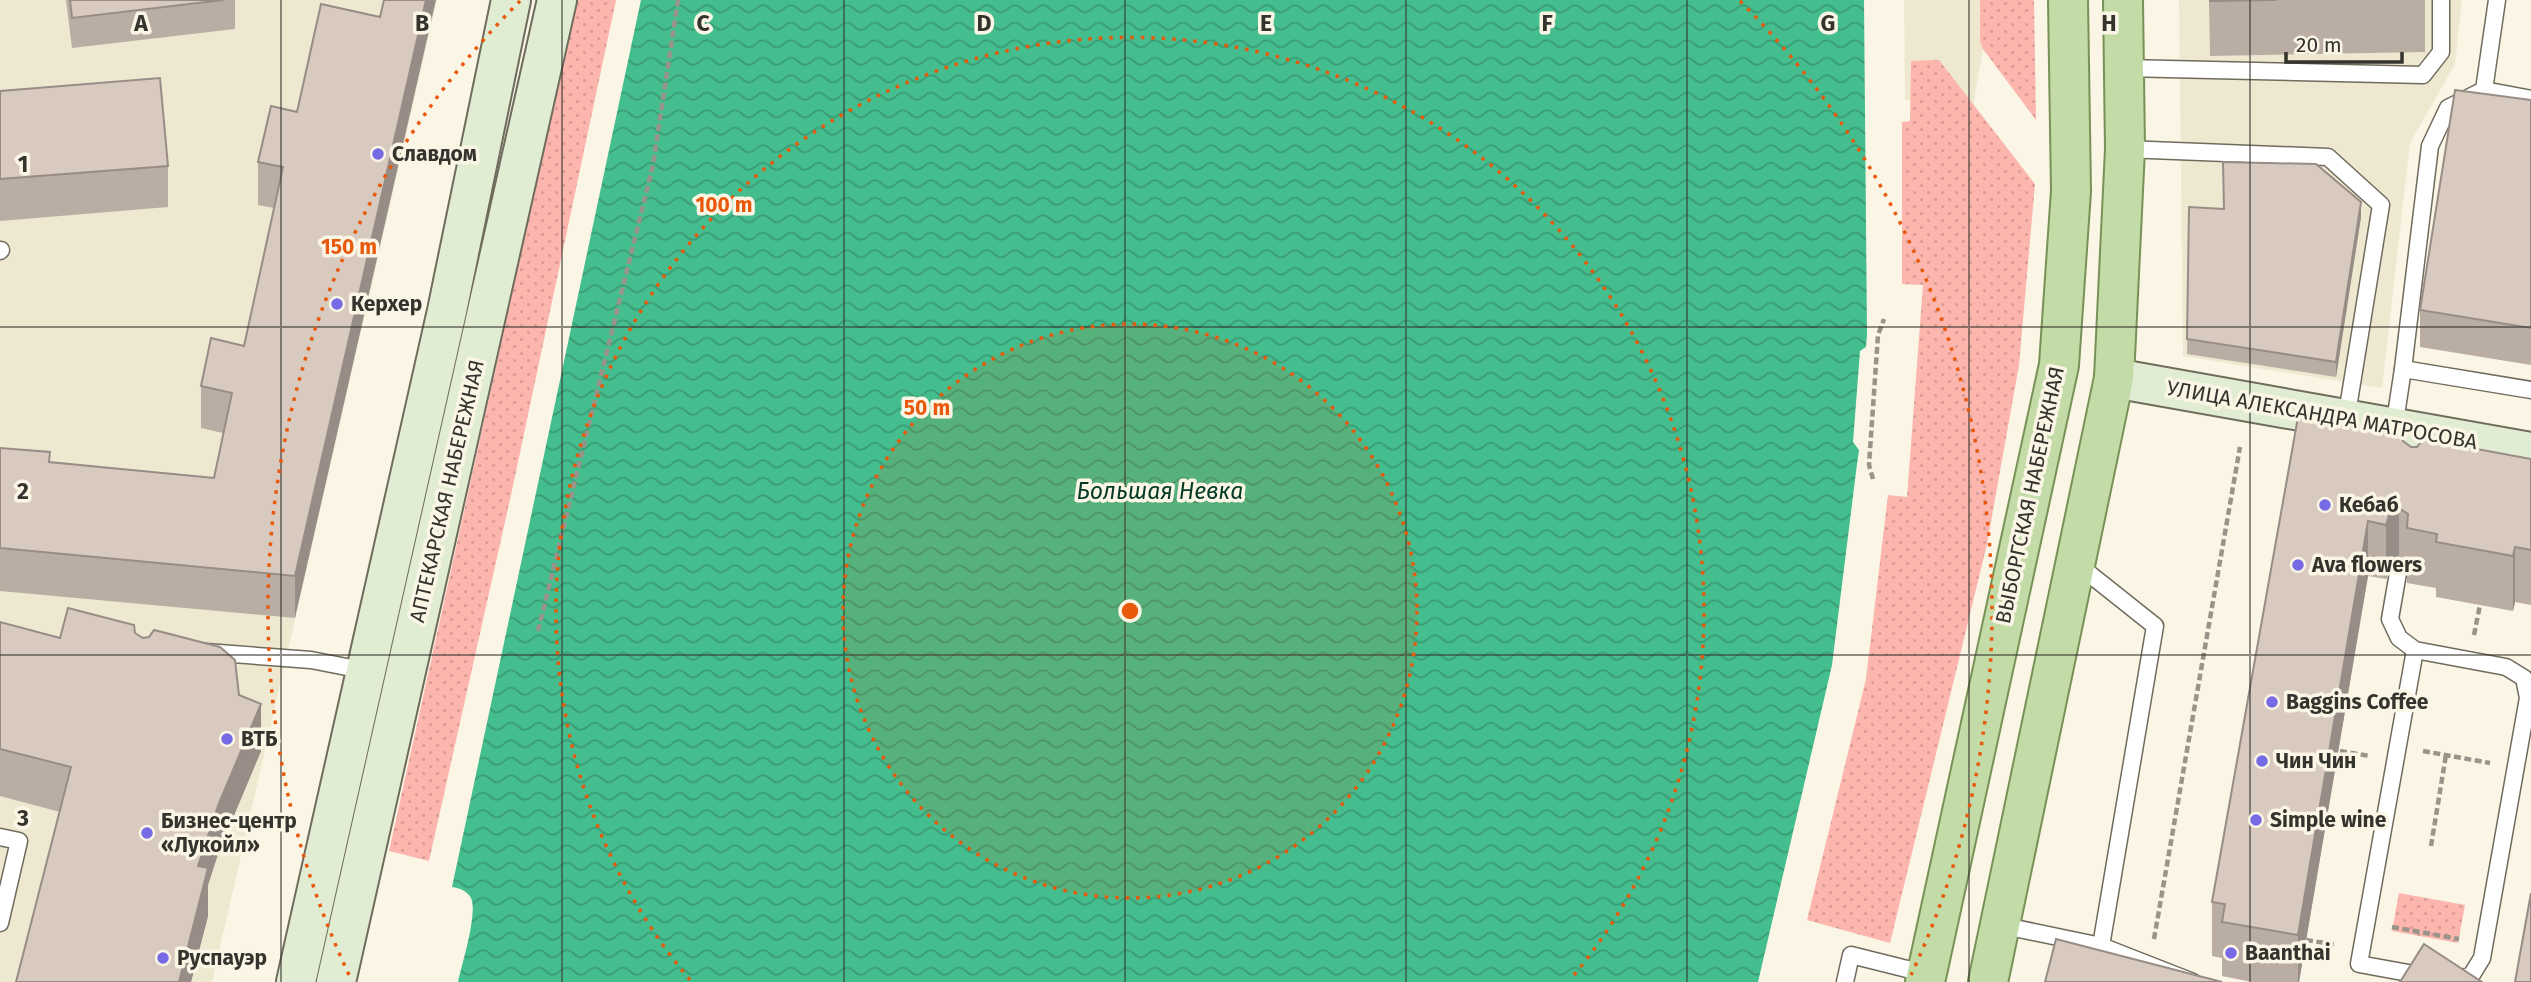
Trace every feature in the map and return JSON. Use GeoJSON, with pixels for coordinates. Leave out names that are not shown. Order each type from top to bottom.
{"type":"FeatureCollection","features":[{"type":"Feature","properties":{"kind":"main road","name":"ВЫБОРГСКАЯ НАБЕРЕЖНАЯ"},"geometry":{"type":"LineString","coordinates":[[1926,978],[2059,365],[2071,191],[2068,0]]}},
{"type":"Feature","properties":{"kind":"main road"},"geometry":{"type":"LineString","coordinates":[[1988,982],[2113,378],[2125,149],[2123,0]]}},
{"type":"Feature","properties":{"kind":"street","name":"АПТЕКАРСКАЯ НАБЕРЕЖНАЯ"},"geometry":{"type":"LineString","coordinates":[[296,982],[447,311],[511,0]]}},
{"type":"Feature","properties":{"kind":"street","name":"АПТЕКАРСКАЯ НАБЕРЕЖНАЯ"},"geometry":{"type":"LineString","coordinates":[[336,982],[556,0]]}},
{"type":"Feature","properties":{"kind":"street","name":"УЛИЦА АЛЕКСАНДРА МАТРОСОВА"},"geometry":{"type":"LineString","coordinates":[[2113,378],[2346,420],[2413,435],[2531,452]]}},
{"type":"Feature","properties":{"kind":"lane"},"geometry":{"type":"LineString","coordinates":[[2124,68],[2423,75],[2441,52],[2441,0]]}},
{"type":"Feature","properties":{"kind":"lane"},"geometry":{"type":"LineString","coordinates":[[2484,90],[2497,0]]}},
{"type":"Feature","properties":{"kind":"lane"},"geometry":{"type":"LineString","coordinates":[[2413,435],[2403,369],[2430,146],[2448,108],[2484,90],[2531,99]]}},
{"type":"Feature","properties":{"kind":"lane"},"geometry":{"type":"LineString","coordinates":[[2125,149],[2328,157],[2381,205],[2346,420]]}},
{"type":"Feature","properties":{"kind":"lane"},"geometry":{"type":"LineString","coordinates":[[2403,369],[2531,390]]}},
{"type":"Feature","properties":{"kind":"lane"},"geometry":{"type":"LineString","coordinates":[[2076,562],[2155,626],[2101,946]]}},
{"type":"Feature","properties":{"kind":"lane"},"geometry":{"type":"LineString","coordinates":[[2359,964],[2450,980],[2471,976],[2482,958],[2528,698],[2524,678],[2506,667],[2415,650],[2399,638],[2390,619],[2398,573]]}},
{"type":"Feature","properties":{"kind":"lane"},"geometry":{"type":"LineString","coordinates":[[188,650],[311,660],[367,671]]}},
{"type":"Feature","properties":{"kind":"lane"},"geometry":{"type":"LineString","coordinates":[[2356,982],[2415,650]]}},
{"type":"Feature","properties":{"kind":"lane"},"geometry":{"type":"LineString","coordinates":[[0,837],[19,841],[0,923]]}},
{"type":"Feature","properties":{"kind":"lane"},"geometry":{"type":"LineString","coordinates":[[2000,925],[2101,946],[2193,982]]}},
{"type":"Feature","properties":{"kind":"lane"},"geometry":{"type":"LineString","coordinates":[[1845,982],[1851,956],[1926,978]]}},
{"type":"Feature","properties":{"kind":"path"},"geometry":{"type":"LineString","coordinates":[[538,631],[653,165],[678,0]]}},
{"type":"Feature","properties":{"kind":"path"},"geometry":{"type":"LineString","coordinates":[[1873,479],[1869,465],[1878,335],[1884,319]]}},
{"type":"Feature","properties":{"kind":"path"},"geometry":{"type":"LineString","coordinates":[[2150,964],[2240,447]]}},
{"type":"Feature","properties":{"kind":"path"},"geometry":{"type":"LineString","coordinates":[[2398,747],[2515,767]]}},
{"type":"Feature","properties":{"kind":"path"},"geometry":{"type":"LineString","coordinates":[[2431,846],[2446,755]]}},
{"type":"Feature","properties":{"kind":"path"},"geometry":{"type":"LineString","coordinates":[[2393,928],[2459,939]]}},
{"type":"Feature","properties":{"kind":"shaded area"},"geometry":{"type":"Polygon","coordinates":[[[0,0],[437,0],[212,982],[0,982],[0,0]]]}},
{"type":"Feature","properties":{"kind":"shaded area"},"geometry":{"type":"Polygon","coordinates":[[[577,0],[616,0],[511,495],[429,861],[389,851],[577,0]]]}},
{"type":"Feature","properties":{"kind":"shaded area"},"geometry":{"type":"Polygon","coordinates":[[[1904,0],[1982,0],[1983,49],[1973,106],[1905,100],[1904,0]]]}},
{"type":"Feature","properties":{"kind":"shaded area"},"geometry":{"type":"Polygon","coordinates":[[[1980,0],[2034,0],[2036,120],[1983,49],[1980,41],[1980,0]]]}},
{"type":"Feature","properties":{"kind":"shaded area"},"geometry":{"type":"Polygon","coordinates":[[[2179,0],[2462,0],[2455,64],[2410,143],[2382,388],[2183,356],[2179,0]]]}},
{"type":"Feature","properties":{"kind":"shaded area"},"geometry":{"type":"Polygon","coordinates":[[[1939,60],[2035,184],[2019,365],[1987,544],[1890,943],[1807,920],[1866,679],[1888,495],[1907,497],[1923,285],[1902,284],[1902,122],[1910,121],[1911,61],[1939,60]]]}},
{"type":"Feature","properties":{"kind":"shaded area"},"geometry":{"type":"Polygon","coordinates":[[[2399,893],[2465,905],[2458,943],[2392,931],[2399,893]]]}},
{"type":"Feature","properties":{"kind":"water","name":"Большая Невка"},"geometry":{"type":"Polygon","coordinates":[[[641,0],[1864,0],[1867,334],[1866,347],[1860,351],[1853,442],[1859,450],[1832,665],[1758,982],[458,982],[473,905],[467,893],[452,887],[641,0]]]}},
{"type":"Feature","properties":{"kind":"building"},"geometry":{"type":"Polygon","coordinates":[[[70,0],[223,0],[72,18],[70,0]]]}},
{"type":"Feature","properties":{"kind":"building"},"geometry":{"type":"Polygon","coordinates":[[[384,0],[426,0],[295,576],[0,548],[0,448],[50,452],[49,462],[214,478],[232,393],[201,386],[211,338],[244,346],[283,167],[258,162],[271,106],[297,112],[321,4],[380,17],[384,0]]]}},
{"type":"Feature","properties":{"kind":"building"},"geometry":{"type":"Polygon","coordinates":[[[2210,0],[2277,0],[2210,1],[2210,0]]]}},
{"type":"Feature","properties":{"kind":"building"},"geometry":{"type":"Polygon","coordinates":[[[160,78],[168,166],[0,179],[0,91],[160,78]]]}},
{"type":"Feature","properties":{"kind":"building"},"geometry":{"type":"Polygon","coordinates":[[[2455,90],[2531,100],[2531,328],[2420,310],[2455,90]]]}},
{"type":"Feature","properties":{"kind":"building"},"geometry":{"type":"Polygon","coordinates":[[[2223,162],[2316,164],[2361,202],[2336,362],[2187,339],[2189,207],[2224,209],[2223,162]]]}},
{"type":"Feature","properties":{"kind":"building"},"geometry":{"type":"Polygon","coordinates":[[[2298,417],[2403,436],[2403,441],[2411,447],[2417,447],[2423,439],[2531,459],[2531,550],[2515,547],[2513,556],[2436,542],[2437,534],[2407,528],[2408,514],[2399,508],[2390,512],[2386,525],[2368,521],[2298,935],[2222,922],[2225,904],[2212,902],[2298,417]]]}},
{"type":"Feature","properties":{"kind":"building","name":"Бизнес-центр «Лукойл»"},"geometry":{"type":"Polygon","coordinates":[[[68,608],[134,625],[135,633],[143,638],[149,637],[154,630],[220,647],[235,660],[239,695],[261,704],[219,803],[198,866],[208,868],[179,982],[16,982],[71,767],[0,749],[0,622],[60,638],[68,608]]]}},
{"type":"Feature","properties":{"kind":"building"},"geometry":{"type":"Polygon","coordinates":[[[2531,893],[2531,982],[2515,982],[2531,893]]]}},
{"type":"Feature","properties":{"kind":"building"},"geometry":{"type":"Polygon","coordinates":[[[2056,939],[2222,982],[2045,982],[2056,939]]]}},
{"type":"Feature","properties":{"kind":"building"},"geometry":{"type":"Polygon","coordinates":[[[2424,944],[2482,982],[2400,982],[2424,944]]]}},
{"type":"Feature","properties":{"kind":"place","name":"Славдом"},"geometry":{"type":"Point","coordinates":[378,154]}},
{"type":"Feature","properties":{"kind":"place","name":"Керхер"},"geometry":{"type":"Point","coordinates":[337,304]}},
{"type":"Feature","properties":{"kind":"place","name":"Кебаб"},"geometry":{"type":"Point","coordinates":[2325,505]}},
{"type":"Feature","properties":{"kind":"place","name":"Ava flowers"},"geometry":{"type":"Point","coordinates":[2298,565]}},
{"type":"Feature","properties":{"kind":"place","name":"Baggins Coffee"},"geometry":{"type":"Point","coordinates":[2272,702]}},
{"type":"Feature","properties":{"kind":"place","name":"ВТБ"},"geometry":{"type":"Point","coordinates":[227,739]}},
{"type":"Feature","properties":{"kind":"place","name":"Чин Чин"},"geometry":{"type":"Point","coordinates":[2262,761]}},
{"type":"Feature","properties":{"kind":"place","name":"Simple wine"},"geometry":{"type":"Point","coordinates":[2256,820]}},
{"type":"Feature","properties":{"kind":"place","name":"Бизнес-центр «Лукойл»"},"geometry":{"type":"Point","coordinates":[147,833]}},
{"type":"Feature","properties":{"kind":"place","name":"Baanthai"},"geometry":{"type":"Point","coordinates":[2231,953]}},
{"type":"Feature","properties":{"kind":"place","name":"Руспауэр"},"geometry":{"type":"Point","coordinates":[163,958]}}]}
